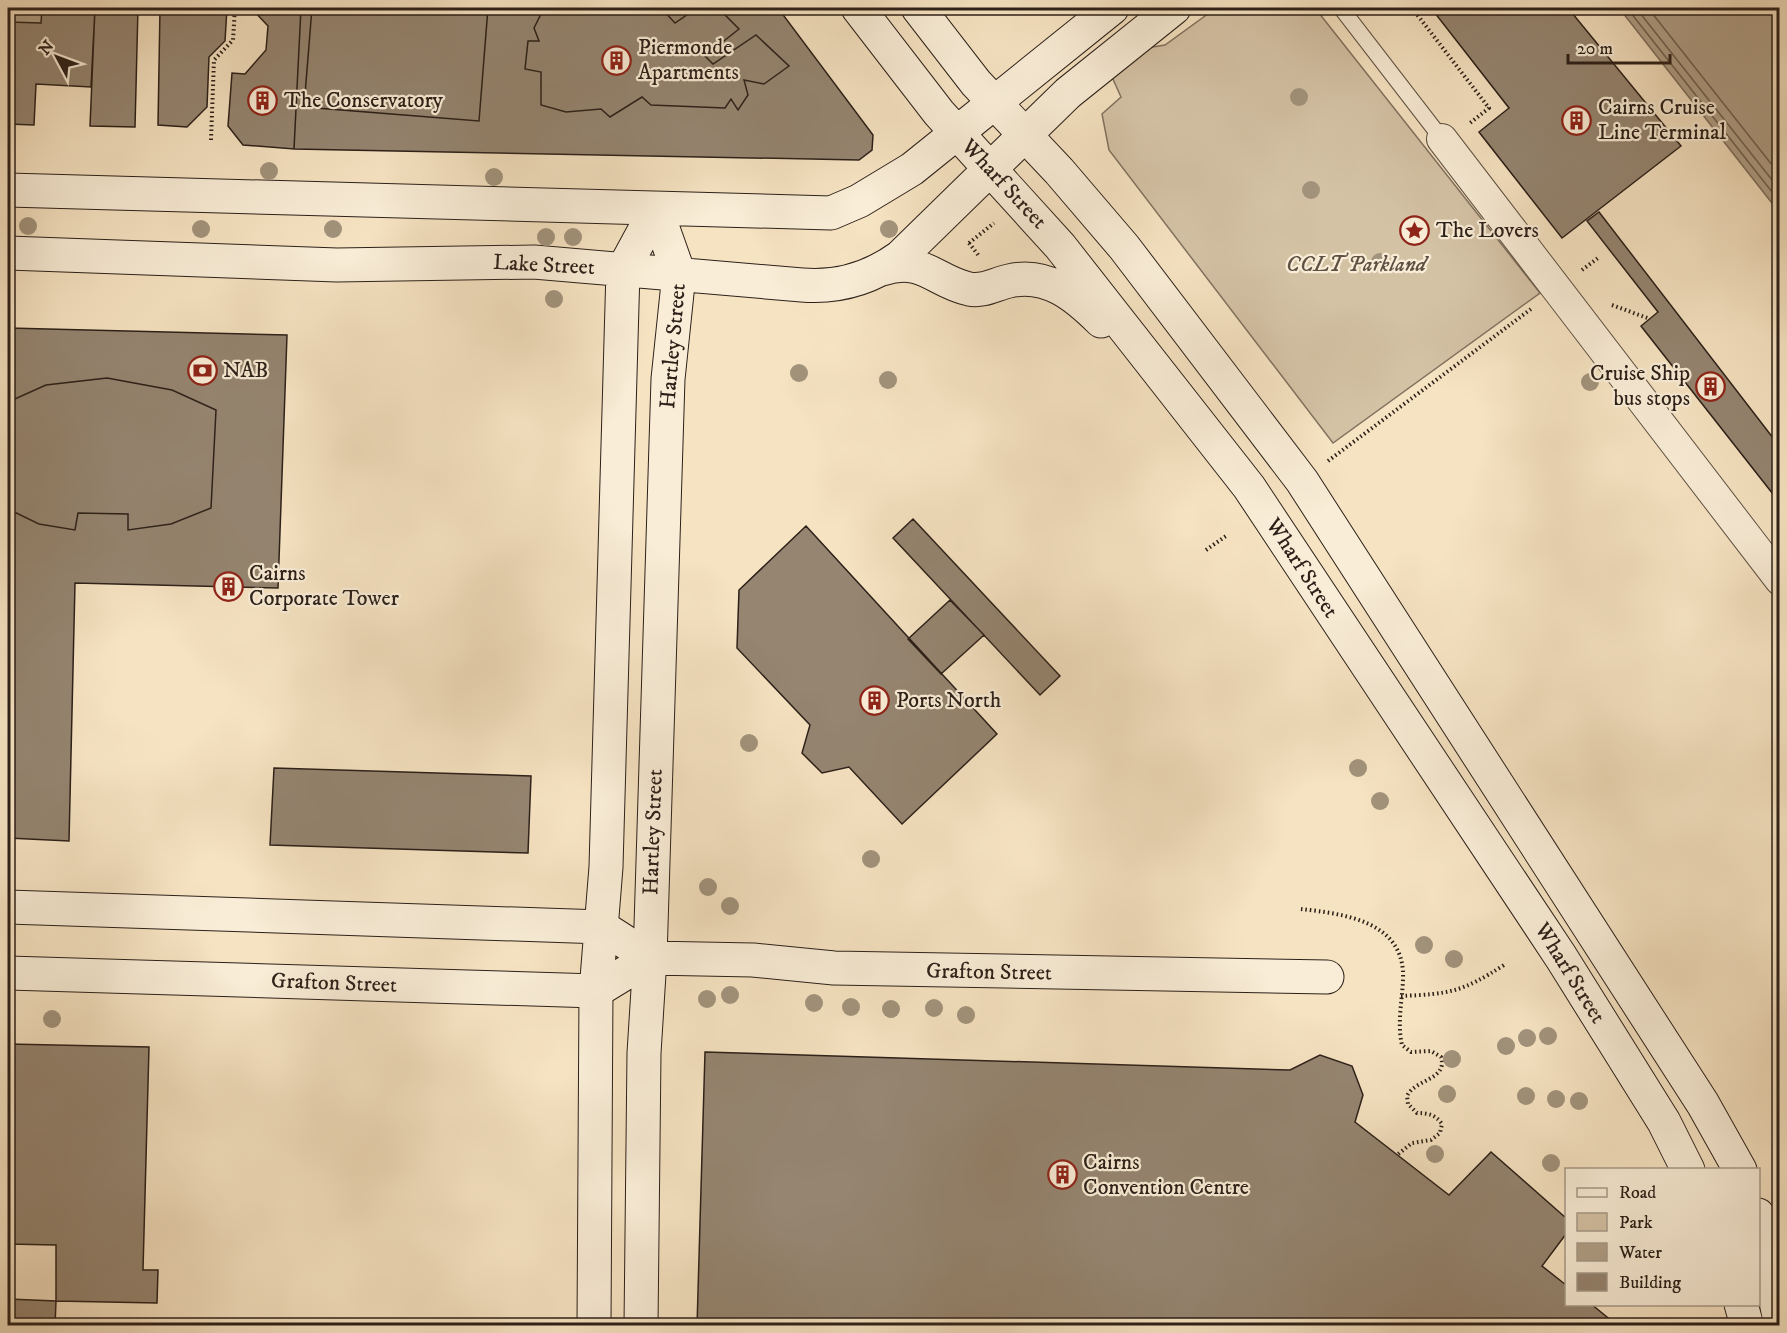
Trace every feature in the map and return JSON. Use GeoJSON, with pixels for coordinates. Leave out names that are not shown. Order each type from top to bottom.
{"type":"FeatureCollection","features":[{"type":"Feature","properties":{"kind":"street","name":"Wharf Street"},"geometry":{"type":"LineString","coordinates":[[858,8],[957,134],[1060,246],[1263,509],[1561,957],[1664,1122],[1687,1168]]}},
{"type":"Feature","properties":{"kind":"street","name":"Wharf Street"},"geometry":{"type":"LineString","coordinates":[[918,8],[994,103],[1124,247],[1302,480],[1703,1104],[1739,1168]]}},
{"type":"Feature","properties":{"kind":"street"},"geometry":{"type":"LineString","coordinates":[[8,190],[656,209],[837,212],[899,178],[1112,8]]}},
{"type":"Feature","properties":{"kind":"street","name":"Lake Street"},"geometry":{"type":"LineString","coordinates":[[8,253],[337,265],[534,262],[813,286],[847,282],[882,269],[900,257],[1081,81],[1174,8]]}},
{"type":"Feature","properties":{"kind":"street"},"geometry":{"type":"LineString","coordinates":[[1442,139],[1779,580]]}},
{"type":"Feature","properties":{"kind":"street","name":"Hartley Street"},"geometry":{"type":"LineString","coordinates":[[594,1326],[596,991],[602,927],[623,270],[656,209]]}},
{"type":"Feature","properties":{"kind":"street","name":"Hartley Street"},"geometry":{"type":"LineString","coordinates":[[641,1326],[644,1053],[650,958],[668,378],[679,274],[656,209]]}},
{"type":"Feature","properties":{"kind":"street"},"geometry":{"type":"LineString","coordinates":[[882,269],[912,265],[970,289],[988,288],[1022,279],[1050,283],[1071,294],[1093,313],[1186,408]]}},
{"type":"Feature","properties":{"kind":"street"},"geometry":{"type":"LineString","coordinates":[[8,907],[602,927],[650,958],[596,991]]}},
{"type":"Feature","properties":{"kind":"street","name":"Grafton Street"},"geometry":{"type":"LineString","coordinates":[[650,958],[974,972],[1327,977]]}},
{"type":"Feature","properties":{"kind":"street","name":"Grafton Street"},"geometry":{"type":"LineString","coordinates":[[8,973],[596,991]]}},
{"type":"Feature","properties":{"kind":"street"},"geometry":{"type":"LineString","coordinates":[[1760,1220],[1779,1264]]}},
{"type":"Feature","properties":{"kind":"street"},"geometry":{"type":"LineString","coordinates":[[1760,1225],[1779,1321]]}},
{"type":"Feature","properties":{"kind":"street"},"geometry":{"type":"LineString","coordinates":[[1741,1306],[1747,1326]]}},
{"type":"Feature","properties":{"kind":"lane"},"geometry":{"type":"LineString","coordinates":[[1341,8],[1442,139]]}},
{"type":"Feature","properties":{"kind":"path"},"geometry":{"type":"LineString","coordinates":[[211,140],[214,60],[232,40],[235,8]]}},
{"type":"Feature","properties":{"kind":"path"},"geometry":{"type":"LineString","coordinates":[[1412,8],[1490,108],[1468,124]]}},
{"type":"Feature","properties":{"kind":"path"},"geometry":{"type":"LineString","coordinates":[[969,243],[996,222]]}},
{"type":"Feature","properties":{"kind":"path"},"geometry":{"type":"LineString","coordinates":[[963,236],[985,264]]}},
{"type":"Feature","properties":{"kind":"path"},"geometry":{"type":"LineString","coordinates":[[1584,269],[1598,258]]}},
{"type":"Feature","properties":{"kind":"path"},"geometry":{"type":"LineString","coordinates":[[1319,468],[1557,289]]}},
{"type":"Feature","properties":{"kind":"path"},"geometry":{"type":"LineString","coordinates":[[1206,550],[1226,536]]}},
{"type":"Feature","properties":{"kind":"path"},"geometry":{"type":"LineString","coordinates":[[1301,909],[1348,915],[1378,928],[1391,941],[1403,970],[1400,1036],[1402,1045],[1411,1053],[1431,1051],[1441,1057],[1443,1063],[1440,1072],[1410,1091],[1407,1096],[1408,1104],[1417,1113],[1435,1116],[1442,1124],[1436,1137],[1412,1143],[1396,1155]]}},
{"type":"Feature","properties":{"kind":"path"},"geometry":{"type":"LineString","coordinates":[[1401,996],[1442,995],[1472,984],[1504,965]]}},
{"type":"Feature","properties":{"kind":"green space","name":"CCLT Parkland"},"geometry":{"type":"Polygon","coordinates":[[[1216,8],[1315,8],[1540,293],[1333,443],[1109,150],[1102,114],[1121,97],[1112,77],[1146,48],[1165,45],[1216,8]]]}},
{"type":"Feature","properties":{"kind":"water"},"geometry":{"type":"Polygon","coordinates":[[[8,8],[44,8],[42,29],[20,34],[8,23],[8,8]]]}},
{"type":"Feature","properties":{"kind":"water"},"geometry":{"type":"Polygon","coordinates":[[[1619,8],[1779,8],[1779,212],[1619,8]]]}},
{"type":"Feature","properties":{"kind":"building"},"geometry":{"type":"Polygon","coordinates":[[[42,8],[95,8],[91,87],[36,84],[34,125],[8,124],[8,22],[41,23],[42,8]]]}},
{"type":"Feature","properties":{"kind":"building"},"geometry":{"type":"Polygon","coordinates":[[[95,8],[138,8],[135,127],[90,126],[95,8]]]}},
{"type":"Feature","properties":{"kind":"building"},"geometry":{"type":"Polygon","coordinates":[[[160,8],[227,8],[225,41],[209,57],[207,107],[187,127],[158,125],[160,8]]]}},
{"type":"Feature","properties":{"kind":"building","name":"The Conservatory"},"geometry":{"type":"Polygon","coordinates":[[[251,8],[301,8],[294,149],[243,145],[228,126],[232,73],[245,74],[266,50],[268,26],[251,8]]]}},
{"type":"Feature","properties":{"kind":"building"},"geometry":{"type":"Polygon","coordinates":[[[301,8],[778,8],[873,135],[872,150],[859,160],[294,149],[301,8]]]}},
{"type":"Feature","properties":{"kind":"building"},"geometry":{"type":"Polygon","coordinates":[[[312,8],[488,8],[479,121],[304,107],[312,8]]]}},
{"type":"Feature","properties":{"kind":"building","name":"Piermonde Apartments"},"geometry":{"type":"Polygon","coordinates":[[[553,8],[661,8],[675,23],[697,8],[710,8],[721,11],[739,29],[705,56],[713,64],[756,35],[789,66],[764,84],[744,80],[748,95],[738,110],[731,99],[725,108],[651,105],[642,97],[610,117],[601,109],[566,112],[541,105],[541,72],[525,69],[528,41],[539,41],[534,28],[541,14],[553,8]]]}},
{"type":"Feature","properties":{"kind":"building","name":"Cairns Cruise Line Terminal"},"geometry":{"type":"Polygon","coordinates":[[[1431,8],[1568,8],[1681,146],[1562,238],[1479,132],[1509,108],[1431,8]]]}},
{"type":"Feature","properties":{"kind":"building","name":"Cruise Ship bus stops"},"geometry":{"type":"Polygon","coordinates":[[[1599,212],[1780,447],[1780,503],[1641,326],[1658,312],[1587,221],[1599,212]]]}},
{"type":"Feature","properties":{"kind":"building","name":"Cairns Corporate Tower"},"geometry":{"type":"Polygon","coordinates":[[[8,328],[287,335],[278,588],[75,583],[69,841],[8,838],[8,328]]]}},
{"type":"Feature","properties":{"kind":"building","name":"Cairns Corporate Tower"},"geometry":{"type":"Polygon","coordinates":[[[107,378],[172,390],[216,410],[211,508],[171,524],[128,530],[128,514],[78,513],[75,530],[39,524],[8,509],[8,402],[46,385],[107,378]]]}},
{"type":"Feature","properties":{"kind":"building"},"geometry":{"type":"Polygon","coordinates":[[[913,519],[1060,676],[1040,695],[893,538],[913,519]]]}},
{"type":"Feature","properties":{"kind":"building","name":"Ports North"},"geometry":{"type":"Polygon","coordinates":[[[806,526],[997,734],[902,824],[849,767],[822,773],[802,753],[810,725],[737,648],[739,590],[806,526]]]}},
{"type":"Feature","properties":{"kind":"building"},"geometry":{"type":"Polygon","coordinates":[[[950,600],[984,635],[941,674],[908,639],[950,600]]]}},
{"type":"Feature","properties":{"kind":"building"},"geometry":{"type":"Polygon","coordinates":[[[274,768],[531,776],[528,853],[270,845],[274,768]]]}},
{"type":"Feature","properties":{"kind":"building"},"geometry":{"type":"Polygon","coordinates":[[[8,1044],[149,1047],[143,1270],[158,1270],[157,1303],[56,1301],[56,1245],[8,1244],[8,1044]]]}},
{"type":"Feature","properties":{"kind":"building","name":"Cairns Convention Centre"},"geometry":{"type":"Polygon","coordinates":[[[705,1052],[1290,1070],[1320,1055],[1352,1066],[1363,1095],[1355,1122],[1449,1195],[1491,1152],[1565,1217],[1565,1235],[1542,1266],[1565,1284],[1565,1306],[1593,1306],[1618,1326],[697,1326],[705,1052]]]}},
{"type":"Feature","properties":{"kind":"building"},"geometry":{"type":"Polygon","coordinates":[[[8,1299],[56,1301],[55,1326],[8,1326],[8,1299]]]}},
{"type":"Feature","properties":{"kind":"place","name":"Piermonde Apartments"},"geometry":{"type":"Point","coordinates":[617,60]}},
{"type":"Feature","properties":{"kind":"place","name":"The Conservatory"},"geometry":{"type":"Point","coordinates":[263,100]}},
{"type":"Feature","properties":{"kind":"place","name":"Cairns Cruise Line Terminal"},"geometry":{"type":"Point","coordinates":[1577,120]}},
{"type":"Feature","properties":{"kind":"place","name":"The Lovers"},"geometry":{"type":"Point","coordinates":[1415,230]}},
{"type":"Feature","properties":{"kind":"place","name":"NAB"},"geometry":{"type":"Point","coordinates":[202,370]}},
{"type":"Feature","properties":{"kind":"place","name":"Cruise Ship bus stops"},"geometry":{"type":"Point","coordinates":[1711,386]}},
{"type":"Feature","properties":{"kind":"place","name":"Cairns Corporate Tower"},"geometry":{"type":"Point","coordinates":[228,586]}},
{"type":"Feature","properties":{"kind":"place","name":"Ports North"},"geometry":{"type":"Point","coordinates":[875,700]}},
{"type":"Feature","properties":{"kind":"place","name":"Cairns Convention Centre"},"geometry":{"type":"Point","coordinates":[1062,1175]}}]}
